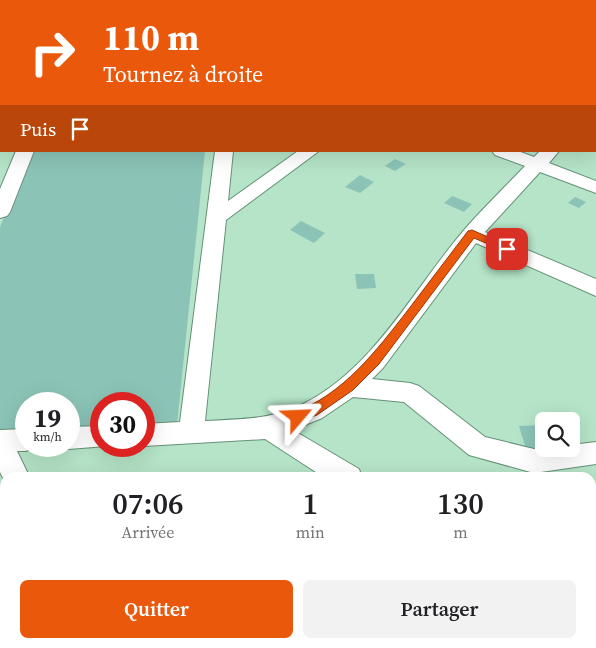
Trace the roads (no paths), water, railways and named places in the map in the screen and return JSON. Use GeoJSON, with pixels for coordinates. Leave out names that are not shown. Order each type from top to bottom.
{"type":"FeatureCollection","features":[{"type":"Feature","properties":{"kind":"street"},"geometry":{"type":"LineString","coordinates":[[0,212],[25,152]]}},
{"type":"Feature","properties":{"kind":"street"},"geometry":{"type":"LineString","coordinates":[[191,433],[224,152]]}},
{"type":"Feature","properties":{"kind":"street"},"geometry":{"type":"LineString","coordinates":[[216,218],[309,152]]}},
{"type":"Feature","properties":{"kind":"street"},"geometry":{"type":"LineString","coordinates":[[507,152],[543,158],[596,188]]}},
{"type":"Feature","properties":{"kind":"street"},"geometry":{"type":"LineString","coordinates":[[155,435],[269,428],[313,411],[349,387],[375,361],[472,234],[543,158]]}},
{"type":"Feature","properties":{"kind":"street"},"geometry":{"type":"LineString","coordinates":[[472,234],[596,288]]}},
{"type":"Feature","properties":{"kind":"street"},"geometry":{"type":"LineString","coordinates":[[349,387],[410,393],[478,447],[534,461],[596,453]]}},
{"type":"Feature","properties":{"kind":"street"},"geometry":{"type":"LineString","coordinates":[[269,428],[339,472]]}},
{"type":"Feature","properties":{"kind":"street"},"geometry":{"type":"LineString","coordinates":[[0,441],[15,440]]}},
{"type":"Feature","properties":{"kind":"street"},"geometry":{"type":"LineString","coordinates":[[0,445],[14,472]]}}]}
